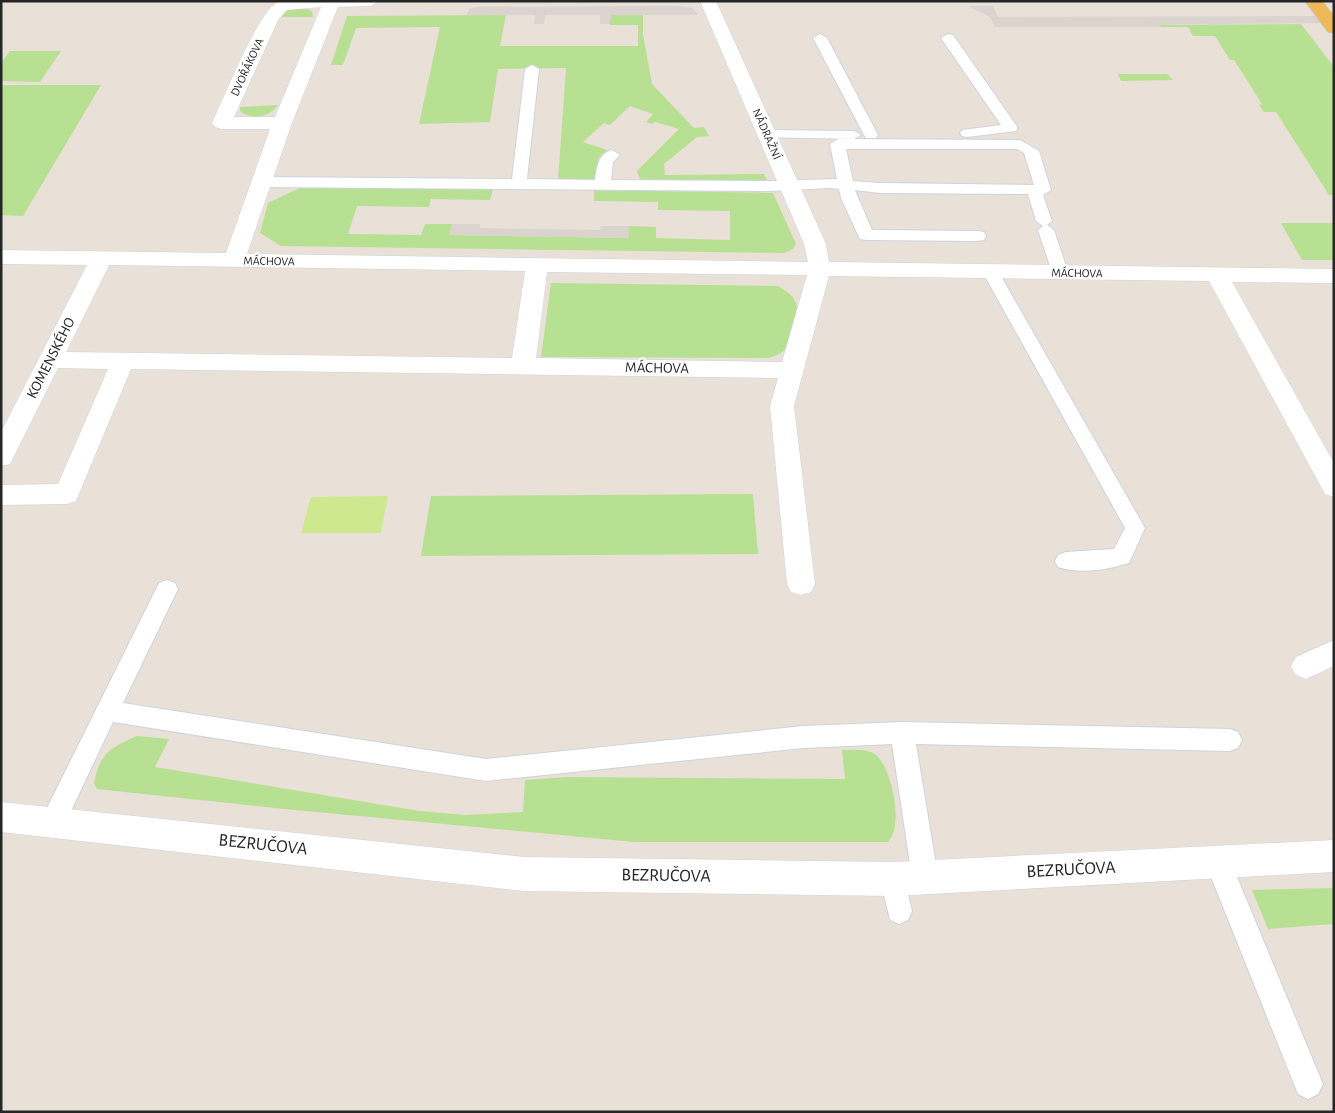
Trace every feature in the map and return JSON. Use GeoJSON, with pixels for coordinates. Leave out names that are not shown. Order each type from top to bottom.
{"type":"FeatureCollection","features":[{"type":"Feature","properties":{"kind":"main road"},"geometry":{"type":"LineString","coordinates":[[1313,1],[1334,28]]}},
{"type":"Feature","properties":{"kind":"street"},"geometry":{"type":"LineString","coordinates":[[234,260],[282,123],[332,1]]}},
{"type":"Feature","properties":{"kind":"street","name":"DVOŘÁKOVA"},"geometry":{"type":"LineString","coordinates":[[282,123],[222,123],[270,18],[281,6],[293,3],[371,1]]}},
{"type":"Feature","properties":{"kind":"street","name":"NÁDRAŽNÍ"},"geometry":{"type":"LineString","coordinates":[[708,1],[815,244],[820,269]]}},
{"type":"Feature","properties":{"kind":"street","name":"MÁCHOVA"},"geometry":{"type":"LineString","coordinates":[[1,257],[1334,276]]}},
{"type":"Feature","properties":{"kind":"street","name":"KOMENSKÉHO"},"geometry":{"type":"LineString","coordinates":[[1,457],[101,258]]}},
{"type":"Feature","properties":{"kind":"street"},"geometry":{"type":"LineString","coordinates":[[523,366],[537,265]]}},
{"type":"Feature","properties":{"kind":"street"},"geometry":{"type":"LineString","coordinates":[[801,584],[782,406],[820,269]]}},
{"type":"Feature","properties":{"kind":"street"},"geometry":{"type":"LineString","coordinates":[[1217,274],[1334,487]]}},
{"type":"Feature","properties":{"kind":"street","name":"MÁCHOVA"},"geometry":{"type":"LineString","coordinates":[[49,360],[792,370]]}},
{"type":"Feature","properties":{"kind":"street"},"geometry":{"type":"LineString","coordinates":[[1,494],[66,494],[122,361]]}},
{"type":"Feature","properties":{"kind":"street"},"geometry":{"type":"LineString","coordinates":[[1306,666],[1334,652]]}},
{"type":"Feature","properties":{"kind":"street","name":"BEZRUČOVA"},"geometry":{"type":"LineString","coordinates":[[1,817],[524,874],[892,879],[1334,856]]}},
{"type":"Feature","properties":{"kind":"lane"},"geometry":{"type":"LineString","coordinates":[[820,38],[871,134]]}},
{"type":"Feature","properties":{"kind":"lane"},"geometry":{"type":"LineString","coordinates":[[767,134],[956,134],[1011,128],[948,38]]}},
{"type":"Feature","properties":{"kind":"lane"},"geometry":{"type":"LineString","coordinates":[[519,184],[532,68]]}},
{"type":"Feature","properties":{"kind":"lane"},"geometry":{"type":"LineString","coordinates":[[261,182],[846,185],[880,188],[1043,190],[1031,151],[1020,145],[838,144],[846,185],[848,198],[866,235],[978,236]]}},
{"type":"Feature","properties":{"kind":"lane"},"geometry":{"type":"LineString","coordinates":[[602,185],[606,161],[612,155]]}},
{"type":"Feature","properties":{"kind":"lane"},"geometry":{"type":"LineString","coordinates":[[1034,190],[1060,272]]}},
{"type":"Feature","properties":{"kind":"lane"},"geometry":{"type":"LineString","coordinates":[[990,271],[1135,528],[1121,557],[1094,561],[1066,561]]}},
{"type":"Feature","properties":{"kind":"lane"},"geometry":{"type":"LineString","coordinates":[[53,822],[168,589]]}},
{"type":"Feature","properties":{"kind":"lane"},"geometry":{"type":"LineString","coordinates":[[107,711],[486,770],[804,737],[902,733],[1230,740]]}},
{"type":"Feature","properties":{"kind":"lane"},"geometry":{"type":"LineString","coordinates":[[902,733],[925,877]]}},
{"type":"Feature","properties":{"kind":"lane"},"geometry":{"type":"LineString","coordinates":[[1218,862],[1308,1084]]}},
{"type":"Feature","properties":{"kind":"lane"},"geometry":{"type":"LineString","coordinates":[[892,879],[899,911]]}},
{"type":"Feature","properties":{"kind":"green space"},"geometry":{"type":"Polygon","coordinates":[[[302,7],[312,11],[313,17],[279,17],[289,9],[302,7]]]}},
{"type":"Feature","properties":{"kind":"green space"},"geometry":{"type":"Polygon","coordinates":[[[643,14],[643,34],[652,84],[694,128],[704,127],[709,136],[697,137],[664,164],[665,175],[764,174],[767,180],[641,181],[637,171],[679,129],[655,122],[652,124],[646,122],[653,114],[630,106],[610,125],[604,123],[583,142],[607,150],[598,159],[595,181],[558,181],[566,68],[498,69],[490,122],[419,124],[440,27],[356,28],[343,65],[331,65],[347,16],[506,15],[500,46],[638,46],[638,25],[610,25],[610,15],[643,14]]]}},
{"type":"Feature","properties":{"kind":"green space"},"geometry":{"type":"Polygon","coordinates":[[[1301,24],[1334,67],[1334,195],[1329,195],[1276,112],[1264,112],[1259,105],[1262,104],[1234,60],[1230,60],[1215,36],[1193,36],[1188,27],[1161,27],[1159,25],[1301,24]]]}},
{"type":"Feature","properties":{"kind":"green space"},"geometry":{"type":"Polygon","coordinates":[[[10,51],[61,51],[40,82],[1,81],[1,63],[10,51]]]}},
{"type":"Feature","properties":{"kind":"green space"},"geometry":{"type":"Polygon","coordinates":[[[1118,74],[1167,74],[1173,80],[1121,81],[1118,74]]]}},
{"type":"Feature","properties":{"kind":"green space"},"geometry":{"type":"Polygon","coordinates":[[[1,85],[101,85],[23,216],[1,215],[1,85]]]}},
{"type":"Feature","properties":{"kind":"green space"},"geometry":{"type":"Polygon","coordinates":[[[278,105],[265,115],[255,117],[240,111],[240,107],[278,105]]]}},
{"type":"Feature","properties":{"kind":"green space"},"geometry":{"type":"Polygon","coordinates":[[[304,186],[493,189],[490,200],[431,199],[429,207],[357,206],[348,234],[421,235],[425,224],[452,224],[450,235],[628,238],[629,226],[656,227],[656,238],[730,240],[730,211],[658,210],[658,202],[594,201],[594,190],[773,193],[796,244],[793,249],[784,253],[281,246],[260,233],[268,203],[304,186]]]}},
{"type":"Feature","properties":{"kind":"green space"},"geometry":{"type":"Polygon","coordinates":[[[1281,223],[1334,223],[1334,260],[1302,260],[1281,223]]]}},
{"type":"Feature","properties":{"kind":"green space"},"geometry":{"type":"Polygon","coordinates":[[[551,283],[778,286],[793,298],[797,305],[797,317],[788,346],[782,352],[768,358],[541,357],[551,283]]]}},
{"type":"Feature","properties":{"kind":"green space"},"geometry":{"type":"Polygon","coordinates":[[[753,494],[758,554],[421,556],[431,496],[753,494]]]}},
{"type":"Feature","properties":{"kind":"green space"},"geometry":{"type":"Polygon","coordinates":[[[388,496],[381,533],[301,533],[311,497],[388,496]]]}},
{"type":"Feature","properties":{"kind":"green space"},"geometry":{"type":"Polygon","coordinates":[[[137,736],[169,739],[155,767],[419,811],[465,815],[523,812],[525,780],[567,777],[845,779],[842,750],[864,750],[876,755],[887,772],[894,797],[895,823],[893,834],[888,842],[634,842],[284,809],[97,789],[94,783],[96,773],[103,758],[113,748],[137,736]]]}},
{"type":"Feature","properties":{"kind":"green space"},"geometry":{"type":"Polygon","coordinates":[[[1334,888],[1334,924],[1268,929],[1252,890],[1334,888]]]}},
{"type":"Feature","properties":{"kind":"shaded area"},"geometry":{"type":"Polygon","coordinates":[[[676,6],[692,8],[698,15],[611,15],[610,24],[600,24],[600,15],[545,15],[544,24],[534,24],[535,15],[466,15],[470,8],[477,7],[676,6]]]}},
{"type":"Feature","properties":{"kind":"shaded area"},"geometry":{"type":"Polygon","coordinates":[[[968,6],[993,6],[998,17],[1315,16],[1322,23],[1189,24],[1160,25],[1161,27],[995,27],[990,17],[968,6]]]}},
{"type":"Feature","properties":{"kind":"shaded area"},"geometry":{"type":"Polygon","coordinates":[[[452,224],[480,224],[480,228],[600,230],[601,226],[629,226],[628,238],[622,238],[450,235],[452,224]]]}}]}
